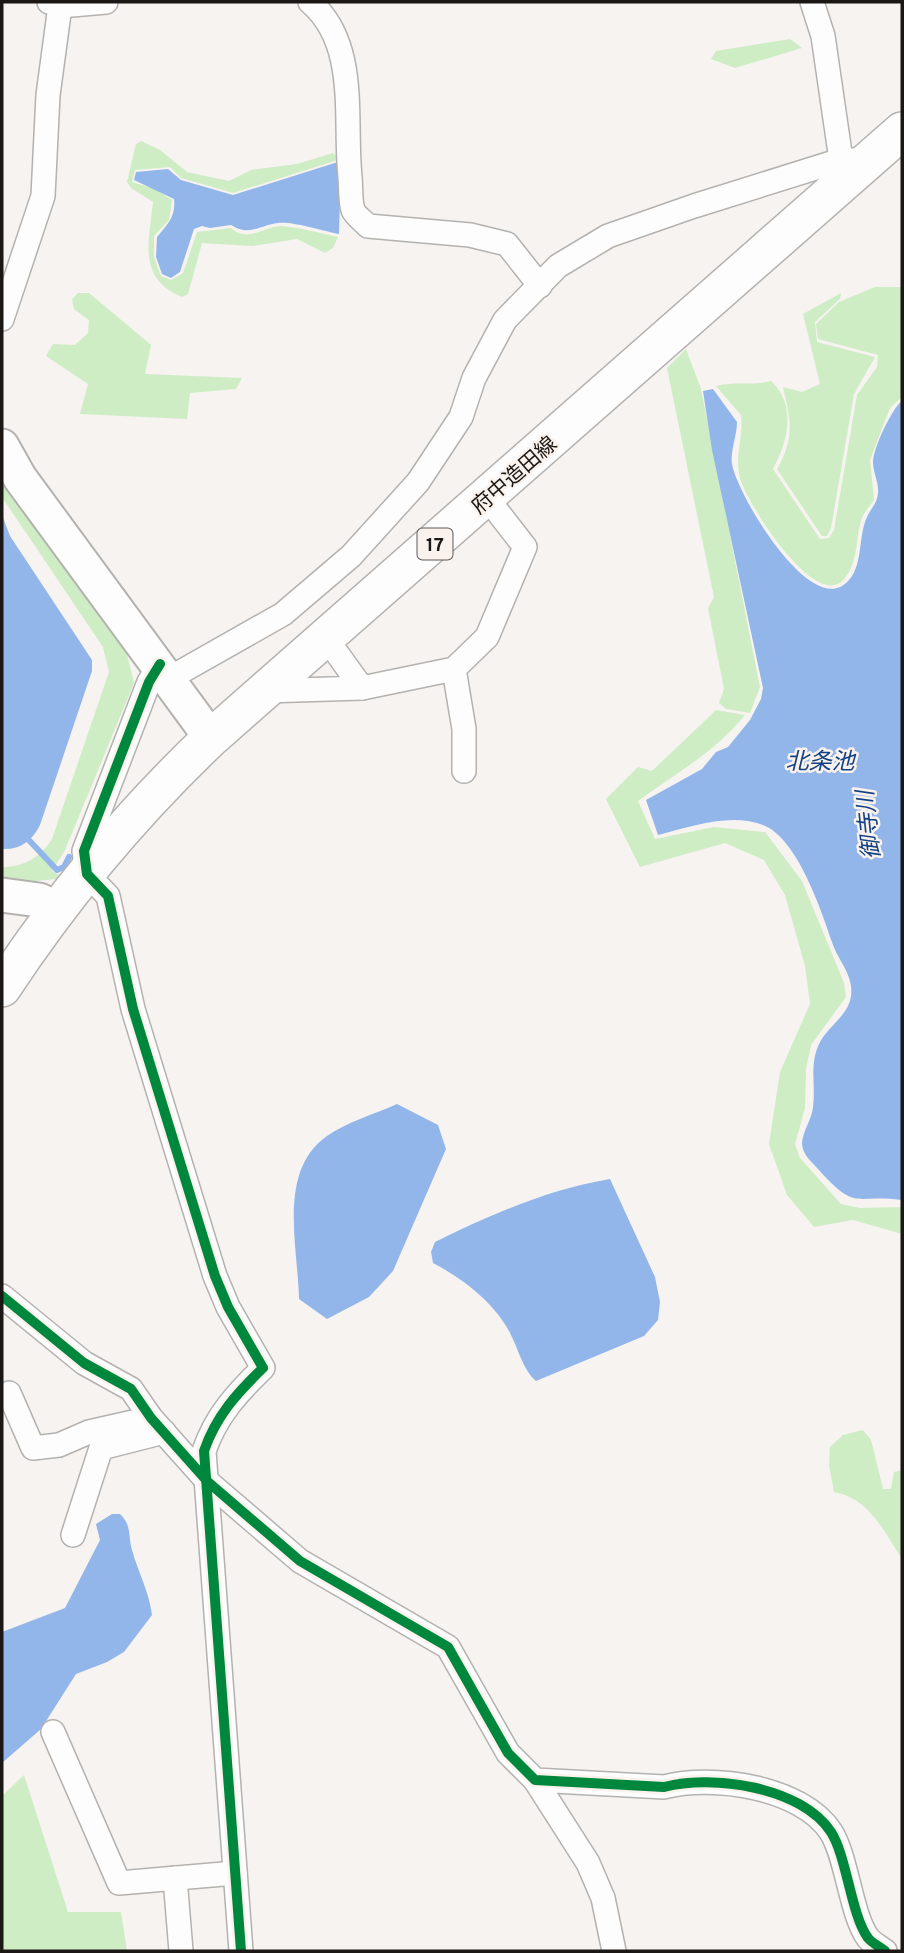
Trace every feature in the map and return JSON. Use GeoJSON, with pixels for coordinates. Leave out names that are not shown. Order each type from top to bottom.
{"type":"FeatureCollection","features":[{"type":"Feature","properties":{"kind":"main road","name":"府中造田線"},"geometry":{"type":"LineString","coordinates":[[2,988],[58,909],[157,789],[211,738],[487,498],[856,160],[902,131]]}},
{"type":"Feature","properties":{"kind":"street"},"geometry":{"type":"LineString","coordinates":[[2,319],[43,196],[55,4],[106,2]]}},
{"type":"Feature","properties":{"kind":"street"},"geometry":{"type":"LineString","coordinates":[[310,2],[324,13],[336,32],[346,76],[346,145],[353,211],[368,226],[470,235],[507,244],[540,286]]}},
{"type":"Feature","properties":{"kind":"street"},"geometry":{"type":"LineString","coordinates":[[241,1951],[205,1451],[213,1425],[236,1395],[263,1368],[228,1307],[215,1276],[133,1009],[108,896],[87,874],[84,851],[149,682],[165,671],[283,614],[351,556],[418,481],[461,416],[474,378],[505,320],[558,266],[608,236],[856,160],[812,2]]}},
{"type":"Feature","properties":{"kind":"street"},"geometry":{"type":"LineString","coordinates":[[2,446],[20,478],[165,671],[211,738]]}},
{"type":"Feature","properties":{"kind":"street"},"geometry":{"type":"LineString","coordinates":[[265,691],[362,688],[454,669],[487,637],[525,547],[487,498]]}},
{"type":"Feature","properties":{"kind":"street"},"geometry":{"type":"LineString","coordinates":[[326,638],[362,688]]}},
{"type":"Feature","properties":{"kind":"street"},"geometry":{"type":"LineString","coordinates":[[454,669],[464,729],[464,771]]}},
{"type":"Feature","properties":{"kind":"street"},"geometry":{"type":"LineString","coordinates":[[2,895],[39,900],[58,909]]}},
{"type":"Feature","properties":{"kind":"street"},"geometry":{"type":"LineString","coordinates":[[2,1296],[84,1363],[131,1389],[158,1425],[208,1482],[300,1561],[448,1647],[508,1754],[535,1780],[588,1863],[603,1898],[614,1951]]}},
{"type":"Feature","properties":{"kind":"street"},"geometry":{"type":"LineString","coordinates":[[9,1393],[33,1448],[59,1445],[89,1432],[158,1425]]}},
{"type":"Feature","properties":{"kind":"street"},"geometry":{"type":"LineString","coordinates":[[73,1535],[102,1448],[158,1425]]}},
{"type":"Feature","properties":{"kind":"street"},"geometry":{"type":"LineString","coordinates":[[53,1732],[119,1884],[235,1873]]}},
{"type":"Feature","properties":{"kind":"street"},"geometry":{"type":"LineString","coordinates":[[535,1780],[664,1787],[679,1783],[738,1785],[766,1790],[802,1805],[831,1832],[868,1937],[885,1951]]}},
{"type":"Feature","properties":{"kind":"street"},"geometry":{"type":"LineString","coordinates":[[175,1878],[181,1951]]}},
{"type":"Feature","properties":{"kind":"green space"},"geometry":{"type":"Polygon","coordinates":[[[790,39],[802,48],[735,68],[711,59],[716,51],[790,39]]]}},
{"type":"Feature","properties":{"kind":"green space"},"geometry":{"type":"Polygon","coordinates":[[[141,141],[160,150],[187,172],[229,181],[251,170],[297,164],[333,153],[341,159],[233,193],[181,178],[170,167],[135,170],[132,182],[155,189],[172,200],[169,220],[154,236],[154,257],[161,276],[171,280],[183,273],[197,232],[231,228],[250,234],[283,226],[338,237],[333,248],[325,253],[297,239],[252,246],[202,243],[188,294],[182,297],[158,280],[152,269],[149,245],[153,202],[131,188],[127,182],[136,144],[141,141]]]}},
{"type":"Feature","properties":{"kind":"green space"},"geometry":{"type":"Polygon","coordinates":[[[875,287],[902,287],[902,397],[890,408],[870,460],[874,500],[862,518],[852,565],[844,579],[832,585],[817,581],[800,568],[755,509],[738,470],[741,415],[716,386],[771,381],[779,391],[787,412],[787,424],[783,447],[773,469],[820,539],[829,538],[834,530],[857,395],[877,367],[878,355],[818,339],[816,324],[839,302],[875,287]]]}},
{"type":"Feature","properties":{"kind":"green space"},"geometry":{"type":"Polygon","coordinates":[[[78,293],[89,293],[151,345],[145,374],[242,378],[236,389],[190,393],[187,419],[80,414],[88,384],[46,356],[53,344],[75,345],[88,333],[89,320],[74,309],[72,299],[78,293]]]}},
{"type":"Feature","properties":{"kind":"green space"},"geometry":{"type":"Polygon","coordinates":[[[841,293],[840,299],[815,322],[817,342],[875,357],[854,394],[831,528],[827,536],[822,536],[777,469],[787,448],[790,429],[783,387],[802,392],[820,384],[803,314],[841,293]]]}},
{"type":"Feature","properties":{"kind":"green space"},"geometry":{"type":"Polygon","coordinates":[[[686,349],[701,389],[760,687],[750,713],[726,709],[719,703],[724,689],[708,608],[714,597],[667,368],[686,349]]]}},
{"type":"Feature","properties":{"kind":"green space"},"geometry":{"type":"Polygon","coordinates":[[[2,477],[122,634],[134,683],[65,850],[52,871],[59,875],[57,879],[24,882],[2,880],[2,867],[31,860],[43,851],[52,839],[109,672],[103,647],[2,497],[2,477]]]}},
{"type":"Feature","properties":{"kind":"green space"},"geometry":{"type":"Polygon","coordinates":[[[716,710],[745,715],[707,752],[638,801],[655,839],[714,827],[765,832],[802,881],[844,983],[846,997],[811,1045],[806,1069],[805,1108],[795,1144],[800,1158],[841,1204],[860,1208],[902,1207],[902,1234],[853,1220],[814,1227],[787,1195],[769,1144],[780,1072],[810,1004],[805,966],[785,895],[764,860],[725,843],[640,867],[606,799],[638,767],[652,771],[716,710]]]}},
{"type":"Feature","properties":{"kind":"green space"},"geometry":{"type":"Polygon","coordinates":[[[863,1430],[871,1440],[883,1489],[891,1489],[894,1472],[902,1470],[902,1559],[882,1527],[866,1509],[857,1501],[834,1492],[829,1465],[830,1447],[843,1435],[863,1430]]]}},
{"type":"Feature","properties":{"kind":"green space"},"geometry":{"type":"Polygon","coordinates":[[[24,1775],[68,1912],[121,1912],[127,1951],[2,1951],[2,1796],[24,1775]]]}},
{"type":"Feature","properties":{"kind":"water"},"geometry":{"type":"Polygon","coordinates":[[[341,161],[339,234],[284,223],[249,230],[231,225],[210,228],[202,226],[194,229],[180,272],[171,278],[162,274],[156,257],[157,237],[168,224],[174,199],[134,180],[136,172],[168,169],[181,180],[233,195],[341,161]]]}},
{"type":"Feature","properties":{"kind":"water","name":"北条池"},"geometry":{"type":"Polygon","coordinates":[[[713,389],[737,422],[732,464],[759,522],[792,565],[810,580],[827,588],[842,586],[854,572],[864,525],[877,497],[874,456],[888,420],[902,401],[902,1200],[849,1196],[831,1182],[804,1151],[802,1143],[814,1099],[813,1068],[816,1052],[823,1038],[846,1009],[851,988],[848,975],[797,859],[775,832],[751,821],[710,822],[658,835],[646,800],[702,769],[716,752],[728,747],[750,720],[761,699],[763,688],[712,450],[703,391],[713,389]]]}},
{"type":"Feature","properties":{"kind":"water"},"geometry":{"type":"Polygon","coordinates":[[[2,515],[10,536],[92,660],[92,671],[40,825],[25,843],[2,849],[2,515]]]}},
{"type":"Feature","properties":{"kind":"water"},"geometry":{"type":"Polygon","coordinates":[[[397,1104],[438,1125],[446,1149],[393,1271],[369,1297],[327,1319],[299,1299],[294,1211],[301,1169],[311,1151],[327,1136],[352,1122],[397,1104]]]}},
{"type":"Feature","properties":{"kind":"water"},"geometry":{"type":"Polygon","coordinates":[[[610,1179],[655,1277],[660,1302],[658,1320],[644,1336],[536,1381],[528,1371],[510,1333],[487,1301],[433,1263],[431,1252],[435,1242],[498,1213],[565,1189],[610,1179]]]}},
{"type":"Feature","properties":{"kind":"water"},"geometry":{"type":"Polygon","coordinates":[[[112,1514],[120,1514],[126,1522],[152,1615],[124,1652],[76,1674],[41,1729],[2,1763],[2,1632],[65,1608],[100,1540],[96,1524],[112,1514]]]}},
{"type":"Feature","properties":{"kind":"waterway"},"geometry":{"type":"LineString","coordinates":[[26,837],[57,870],[64,867],[69,857]]}},
{"type":"Feature","properties":{"kind":"cycle path"},"geometry":{"type":"LineString","coordinates":[[160,664],[149,682],[84,851],[87,874],[108,896],[133,1009],[215,1276],[228,1307],[263,1368],[228,1406],[204,1451],[241,1951]]}},
{"type":"Feature","properties":{"kind":"cycle path"},"geometry":{"type":"LineString","coordinates":[[2,1296],[84,1363],[131,1389],[151,1418],[208,1482],[300,1561],[448,1647],[508,1753],[535,1780],[664,1787],[684,1783],[730,1784],[755,1788],[799,1804],[831,1832],[841,1856],[862,1928],[870,1940],[885,1951]]}},
{"type":"Feature","properties":{"kind":"water label","name":"御寺川"},"geometry":{"type":"Point","coordinates":[868,825]}}]}
